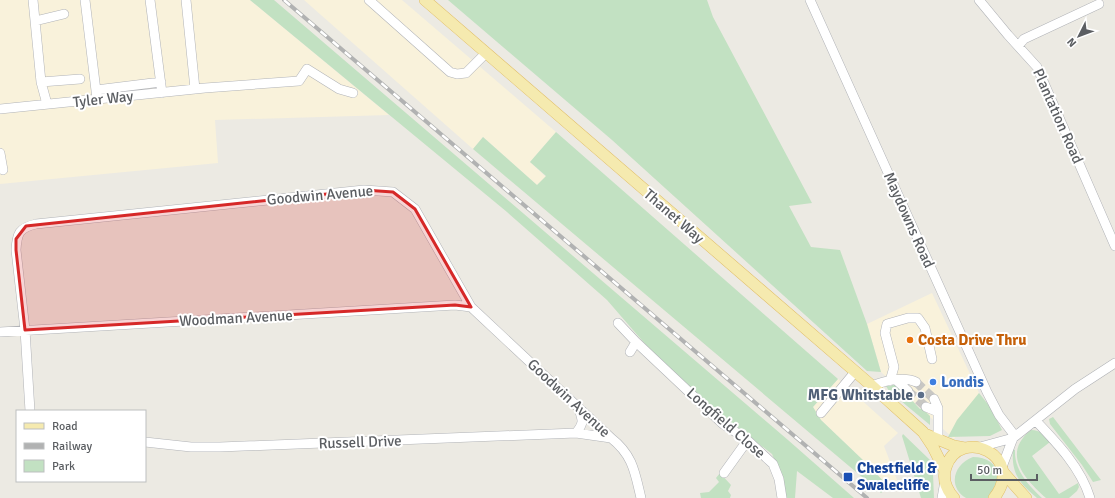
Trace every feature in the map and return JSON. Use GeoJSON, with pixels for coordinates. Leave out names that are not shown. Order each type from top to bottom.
{"type":"FeatureCollection","features":[{"type":"Feature","properties":{"kind":"main road","name":"Thanet Way"},"geometry":{"type":"LineString","coordinates":[[424,0],[872,386],[923,432],[954,446],[980,448]]}},
{"type":"Feature","properties":{"kind":"main road","name":"Thanet Way"},"geometry":{"type":"LineString","coordinates":[[923,432],[933,447],[945,476],[950,493],[954,498]]}},
{"type":"Feature","properties":{"kind":"main road"},"geometry":{"type":"LineString","coordinates":[[945,476],[947,463],[958,451],[966,448]]}},
{"type":"Feature","properties":{"kind":"main road"},"geometry":{"type":"LineString","coordinates":[[980,448],[994,454],[1002,469],[1026,498]]}},
{"type":"Feature","properties":{"kind":"main road"},"geometry":{"type":"LineString","coordinates":[[994,498],[1000,490],[1003,481],[1002,469]]}},
{"type":"Feature","properties":{"kind":"street"},"geometry":{"type":"LineString","coordinates":[[33,0],[41,82],[47,104]]}},
{"type":"Feature","properties":{"kind":"street"},"geometry":{"type":"LineString","coordinates":[[85,0],[97,94],[118,87],[160,82]]}},
{"type":"Feature","properties":{"kind":"street"},"geometry":{"type":"LineString","coordinates":[[150,0],[162,92]]}},
{"type":"Feature","properties":{"kind":"street"},"geometry":{"type":"LineString","coordinates":[[186,0],[195,89]]}},
{"type":"Feature","properties":{"kind":"street"},"geometry":{"type":"LineString","coordinates":[[369,0],[450,72],[466,73],[486,53]]}},
{"type":"Feature","properties":{"kind":"street","name":"Maydowns Road"},"geometry":{"type":"LineString","coordinates":[[810,0],[987,392],[999,415],[1014,437]]}},
{"type":"Feature","properties":{"kind":"street","name":"Plantation Road"},"geometry":{"type":"LineString","coordinates":[[980,0],[1037,67],[1115,246]]}},
{"type":"Feature","properties":{"kind":"street"},"geometry":{"type":"LineString","coordinates":[[1018,46],[1024,40],[1099,4]]}},
{"type":"Feature","properties":{"kind":"street"},"geometry":{"type":"LineString","coordinates":[[35,21],[64,14]]}},
{"type":"Feature","properties":{"kind":"street","name":"Tyler Way"},"geometry":{"type":"LineString","coordinates":[[0,109],[47,104],[97,94],[120,97],[205,88],[299,81],[307,69],[339,89],[353,93]]}},
{"type":"Feature","properties":{"kind":"street"},"geometry":{"type":"LineString","coordinates":[[41,82],[80,78]]}},
{"type":"Feature","properties":{"kind":"street"},"geometry":{"type":"LineString","coordinates":[[118,87],[120,97]]}},
{"type":"Feature","properties":{"kind":"street"},"geometry":{"type":"LineString","coordinates":[[0,153],[2,170]]}},
{"type":"Feature","properties":{"kind":"street","name":"Goodwin Avenue"},"geometry":{"type":"LineString","coordinates":[[25,330],[16,239],[21,230],[26,226],[364,190],[393,192],[415,209],[471,307],[620,445],[634,467],[641,498]]}},
{"type":"Feature","properties":{"kind":"street","name":"Woodman Avenue"},"geometry":{"type":"LineString","coordinates":[[0,332],[455,305],[471,307]]}},
{"type":"Feature","properties":{"kind":"street"},"geometry":{"type":"LineString","coordinates":[[893,381],[894,367],[885,333],[887,324],[908,318],[918,318],[925,328],[932,359]]}},
{"type":"Feature","properties":{"kind":"street","name":"Longfield Close"},"geometry":{"type":"LineString","coordinates":[[618,323],[636,342],[723,424],[747,441],[773,464],[779,479],[782,498]]}},
{"type":"Feature","properties":{"kind":"street"},"geometry":{"type":"LineString","coordinates":[[25,330],[30,410]]}},
{"type":"Feature","properties":{"kind":"street"},"geometry":{"type":"LineString","coordinates":[[630,352],[636,342]]}},
{"type":"Feature","properties":{"kind":"street"},"geometry":{"type":"LineString","coordinates":[[980,448],[1014,437],[1075,389],[1115,363]]}},
{"type":"Feature","properties":{"kind":"street"},"geometry":{"type":"LineString","coordinates":[[821,413],[855,372]]}},
{"type":"Feature","properties":{"kind":"street"},"geometry":{"type":"LineString","coordinates":[[872,386],[883,382],[893,381],[912,387]]}},
{"type":"Feature","properties":{"kind":"street"},"geometry":{"type":"LineString","coordinates":[[930,403],[937,405],[938,440]]}},
{"type":"Feature","properties":{"kind":"street"},"geometry":{"type":"LineString","coordinates":[[576,433],[581,427],[583,421],[579,408]]}},
{"type":"Feature","properties":{"kind":"street"},"geometry":{"type":"LineString","coordinates":[[1036,421],[1074,466],[1083,479],[1090,498]]}},
{"type":"Feature","properties":{"kind":"street","name":"Russell Drive"},"geometry":{"type":"LineString","coordinates":[[146,442],[190,447],[220,447],[576,433],[611,438]]}},
{"type":"Feature","properties":{"kind":"street"},"geometry":{"type":"LineString","coordinates":[[1002,469],[1014,437]]}},
{"type":"Feature","properties":{"kind":"street"},"geometry":{"type":"LineString","coordinates":[[724,473],[747,441]]}},
{"type":"Feature","properties":{"kind":"street"},"geometry":{"type":"LineString","coordinates":[[942,498],[945,476]]}},
{"type":"Feature","properties":{"kind":"highlighted area"},"geometry":{"type":"Polygon","coordinates":[[[364,190],[393,192],[415,209],[471,307],[455,305],[25,330],[16,239],[26,226],[364,190]]]}},
{"type":"Feature","properties":{"kind":"shaded area"},"geometry":{"type":"Polygon","coordinates":[[[0,0],[250,0],[389,115],[215,120],[218,163],[0,184],[0,0]]]}},
{"type":"Feature","properties":{"kind":"shaded area"},"geometry":{"type":"Polygon","coordinates":[[[304,0],[402,0],[556,132],[530,162],[546,177],[537,185],[483,137],[473,149],[304,0]]]}},
{"type":"Feature","properties":{"kind":"shaded area"},"geometry":{"type":"Polygon","coordinates":[[[932,293],[979,393],[954,439],[881,372],[867,324],[932,293]]]}},
{"type":"Feature","properties":{"kind":"shaded area"},"geometry":{"type":"Polygon","coordinates":[[[838,379],[898,433],[884,446],[902,493],[889,487],[821,420],[813,407],[838,379]]]}},
{"type":"Feature","properties":{"kind":"green space"},"geometry":{"type":"Polygon","coordinates":[[[250,0],[274,0],[854,498],[833,498],[797,471],[795,498],[784,498],[780,473],[772,454],[713,409],[646,345],[607,300],[507,212],[250,0]]]}},
{"type":"Feature","properties":{"kind":"green space"},"geometry":{"type":"Polygon","coordinates":[[[448,0],[707,0],[713,17],[812,203],[789,206],[811,247],[840,250],[867,324],[881,372],[867,371],[612,140],[448,0]]]}},
{"type":"Feature","properties":{"kind":"green space"},"geometry":{"type":"Polygon","coordinates":[[[556,132],[838,379],[813,407],[821,420],[889,487],[881,493],[473,149],[483,137],[537,185],[546,176],[530,162],[556,132]]]}},
{"type":"Feature","properties":{"kind":"green space"},"geometry":{"type":"Polygon","coordinates":[[[892,383],[907,394],[920,409],[922,408],[930,416],[930,425],[889,391],[886,386],[892,383]]]}},
{"type":"Feature","properties":{"kind":"green space"},"geometry":{"type":"Polygon","coordinates":[[[979,393],[991,408],[1002,430],[990,436],[948,437],[957,420],[979,393]]]}},
{"type":"Feature","properties":{"kind":"green space"},"geometry":{"type":"Polygon","coordinates":[[[1053,417],[1101,480],[1093,482],[1082,465],[1050,424],[1049,419],[1053,417]]]}},
{"type":"Feature","properties":{"kind":"green space"},"geometry":{"type":"Polygon","coordinates":[[[1031,430],[1040,432],[1050,442],[1032,456],[1059,494],[1078,483],[1079,487],[1077,491],[1069,498],[1046,498],[1031,483],[1019,466],[1017,457],[1018,448],[1022,439],[1031,430]]]}},
{"type":"Feature","properties":{"kind":"green space"},"geometry":{"type":"Polygon","coordinates":[[[903,434],[930,460],[933,474],[934,498],[921,498],[902,436],[903,434]]]}},
{"type":"Feature","properties":{"kind":"green space"},"geometry":{"type":"Polygon","coordinates":[[[1013,449],[1015,450],[1015,457],[1019,471],[1042,498],[1037,498],[1025,487],[1018,477],[1013,465],[1013,449]]]}},
{"type":"Feature","properties":{"kind":"green space"},"geometry":{"type":"Polygon","coordinates":[[[973,457],[987,460],[996,468],[998,472],[999,477],[989,498],[966,498],[956,488],[955,476],[957,470],[966,460],[973,457]]]}},
{"type":"Feature","properties":{"kind":"green space"},"geometry":{"type":"Polygon","coordinates":[[[720,473],[731,485],[728,491],[731,495],[730,498],[701,498],[700,493],[709,492],[719,482],[716,478],[720,473]]]}},
{"type":"Feature","properties":{"kind":"tunnel"},"geometry":{"type":"LineString","coordinates":[[916,382],[934,399]]}},
{"type":"Feature","properties":{"kind":"tunnel"},"geometry":{"type":"LineString","coordinates":[[908,391],[926,407]]}},
{"type":"Feature","properties":{"kind":"railway"},"geometry":{"type":"LineString","coordinates":[[284,0],[867,498]]}},
{"type":"Feature","properties":{"kind":"place","name":"Costa Drive Thru"},"geometry":{"type":"Point","coordinates":[910,340]}},
{"type":"Feature","properties":{"kind":"place","name":"Londis"},"geometry":{"type":"Point","coordinates":[933,382]}},
{"type":"Feature","properties":{"kind":"place","name":"MFG Whitstable"},"geometry":{"type":"Point","coordinates":[921,395]}},
{"type":"Feature","properties":{"kind":"place","name":"Chestfield & Swalecliffe"},"geometry":{"type":"Point","coordinates":[848,477]}}]}
